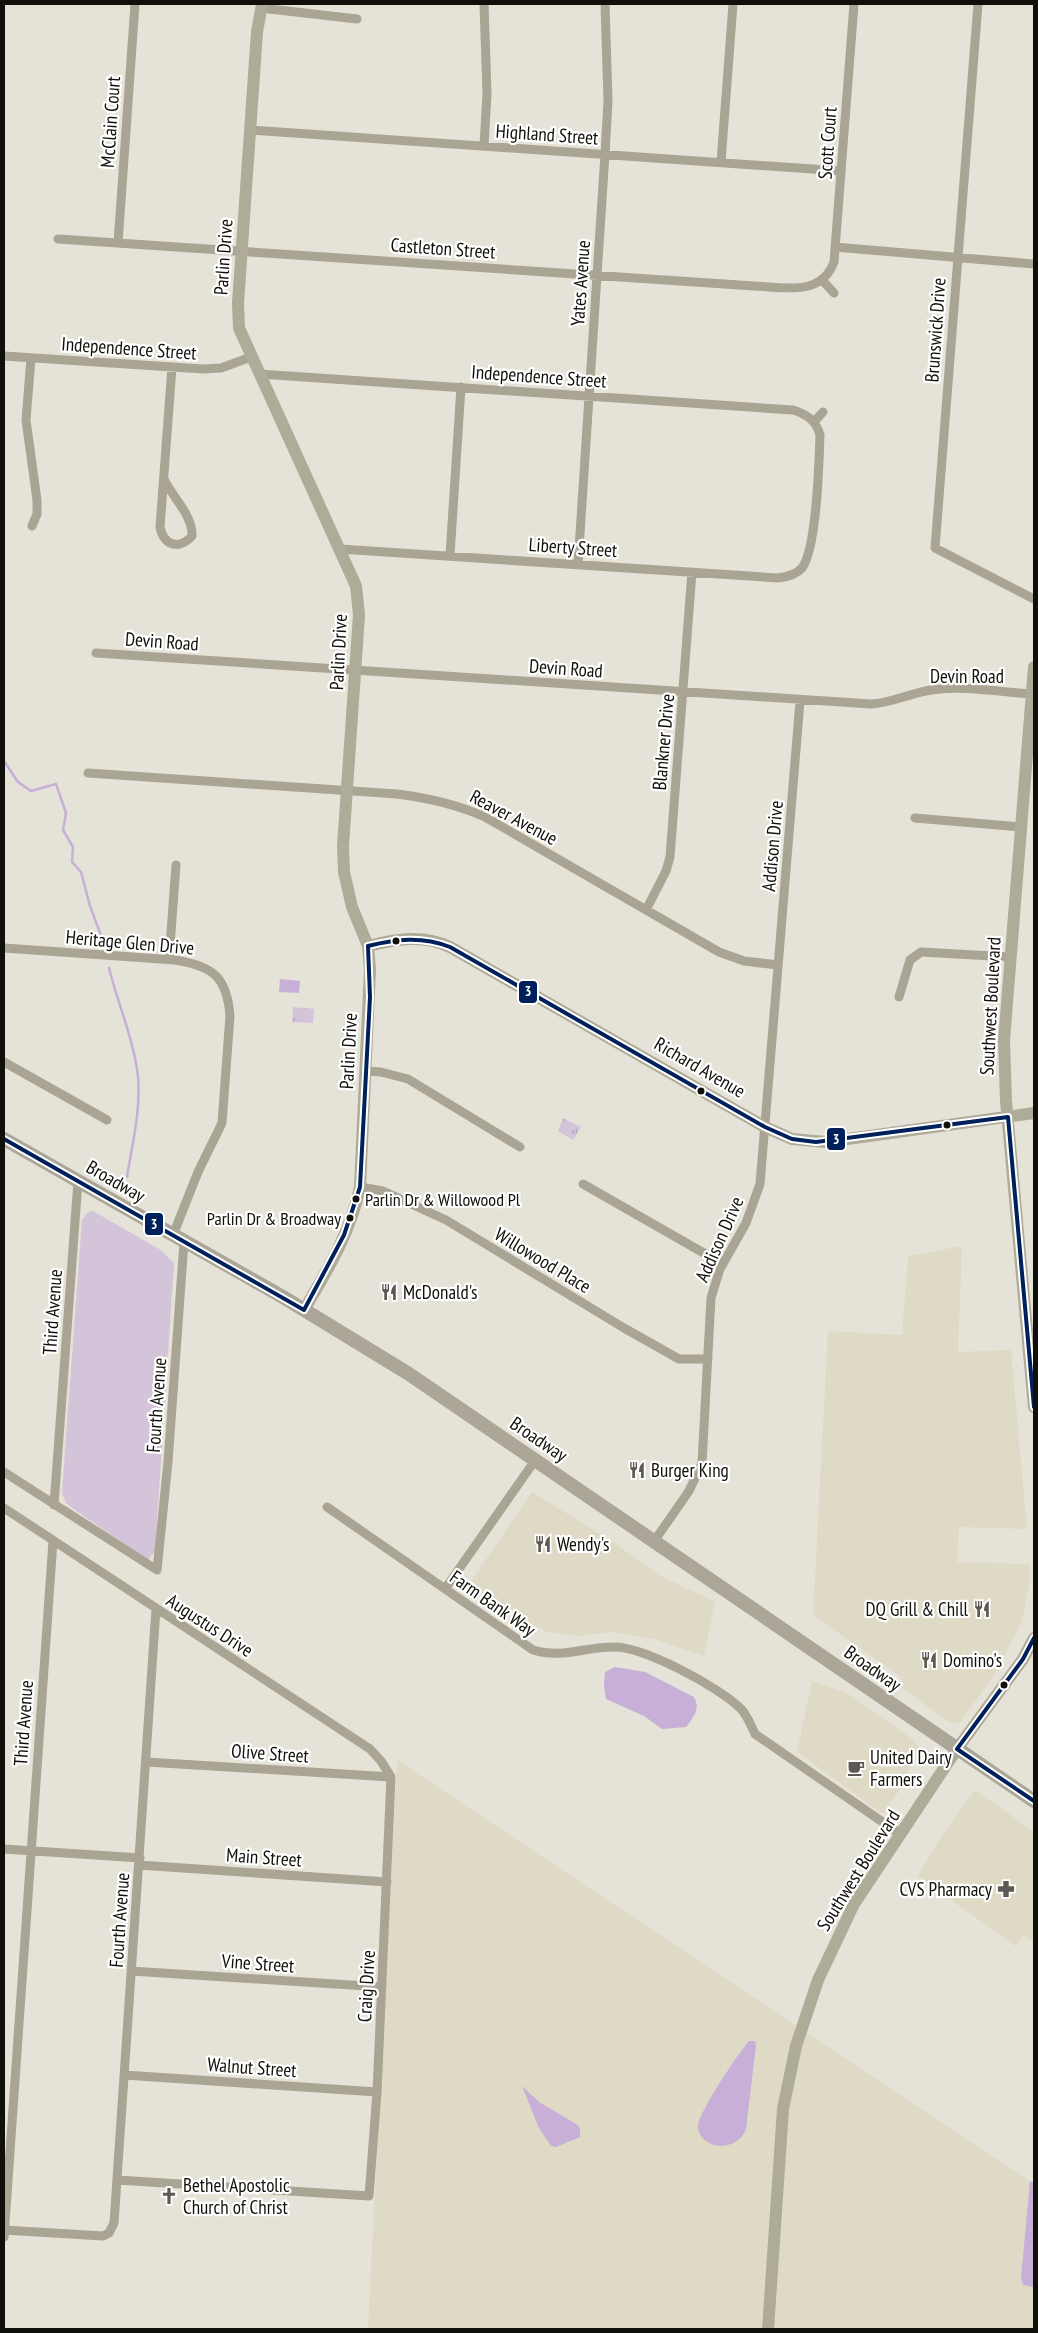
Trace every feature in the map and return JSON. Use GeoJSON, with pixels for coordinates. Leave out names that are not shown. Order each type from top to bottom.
{"type":"FeatureCollection","features":[{"type":"Feature","properties":{"kind":"main road","name":"Broadway"},"geometry":{"type":"LineString","coordinates":[[4,1139],[304,1310],[409,1374],[655,1540],[1034,1801]]}},
{"type":"Feature","properties":{"kind":"street","name":"McClain Court"},"geometry":{"type":"LineString","coordinates":[[118,242],[135,4]]}},
{"type":"Feature","properties":{"kind":"street"},"geometry":{"type":"LineString","coordinates":[[484,4],[487,94],[484,146]]}},
{"type":"Feature","properties":{"kind":"street","name":"Yates Avenue"},"geometry":{"type":"LineString","coordinates":[[578,564],[608,101],[605,4]]}},
{"type":"Feature","properties":{"kind":"street"},"geometry":{"type":"LineString","coordinates":[[721,162],[733,4]]}},
{"type":"Feature","properties":{"kind":"street","name":"Scott Court"},"geometry":{"type":"LineString","coordinates":[[824,280],[834,262],[854,4]]}},
{"type":"Feature","properties":{"kind":"street","name":"Brunswick Drive"},"geometry":{"type":"LineString","coordinates":[[978,4],[935,548],[1034,599]]}},
{"type":"Feature","properties":{"kind":"street"},"geometry":{"type":"LineString","coordinates":[[262,6],[357,20]]}},
{"type":"Feature","properties":{"kind":"street","name":"Parlin Drive"},"geometry":{"type":"LineString","coordinates":[[262,6],[256,32],[238,317],[241,334],[340,549],[356,586],[359,601],[356,670],[343,846],[344,872],[352,907],[368,946],[370,996],[360,1186],[352,1217],[342,1242],[304,1310]]}},
{"type":"Feature","properties":{"kind":"street","name":"Highland Street"},"geometry":{"type":"LineString","coordinates":[[251,130],[841,171]]}},
{"type":"Feature","properties":{"kind":"street","name":"Castleton Street"},"geometry":{"type":"LineString","coordinates":[[58,239],[801,288],[813,286],[824,280]]}},
{"type":"Feature","properties":{"kind":"street"},"geometry":{"type":"LineString","coordinates":[[835,247],[1034,264]]}},
{"type":"Feature","properties":{"kind":"street"},"geometry":{"type":"LineString","coordinates":[[824,280],[834,293]]}},
{"type":"Feature","properties":{"kind":"street","name":"Independence Street"},"geometry":{"type":"LineString","coordinates":[[4,356],[172,367],[220,368],[251,357]]}},
{"type":"Feature","properties":{"kind":"street"},"geometry":{"type":"LineString","coordinates":[[31,358],[26,420],[37,500],[37,514],[32,526]]}},
{"type":"Feature","properties":{"kind":"street"},"geometry":{"type":"LineString","coordinates":[[164,479],[171,494],[192,526],[192,536],[180,545],[172,545],[162,536],[160,528],[172,367]]}},
{"type":"Feature","properties":{"kind":"street","name":"Independence Street"},"geometry":{"type":"LineString","coordinates":[[259,374],[793,410],[804,414],[814,422]]}},
{"type":"Feature","properties":{"kind":"street"},"geometry":{"type":"LineString","coordinates":[[450,555],[460,387]]}},
{"type":"Feature","properties":{"kind":"street"},"geometry":{"type":"LineString","coordinates":[[814,422],[824,412]]}},
{"type":"Feature","properties":{"kind":"street","name":"Liberty Street"},"geometry":{"type":"LineString","coordinates":[[340,549],[778,578],[790,576],[801,570],[811,546],[820,435],[814,422]]}},
{"type":"Feature","properties":{"kind":"street","name":"Blankner Drive"},"geometry":{"type":"LineString","coordinates":[[646,910],[666,872],[670,857],[692,572]]}},
{"type":"Feature","properties":{"kind":"street","name":"Devin Road"},"geometry":{"type":"LineString","coordinates":[[96,653],[800,701],[881,704],[929,690],[946,688],[1031,694]]}},
{"type":"Feature","properties":{"kind":"street","name":"Southwest Boulevard"},"geometry":{"type":"LineString","coordinates":[[1034,667],[1004,1040],[1008,1116],[1034,1407]]}},
{"type":"Feature","properties":{"kind":"street","name":"Addison Drive"},"geometry":{"type":"LineString","coordinates":[[655,1540],[689,1491],[702,1463],[711,1298],[723,1264],[754,1205],[760,1184],[800,701]]}},
{"type":"Feature","properties":{"kind":"street","name":"Reaver Avenue"},"geometry":{"type":"LineString","coordinates":[[88,774],[348,791],[428,798],[456,805],[485,817],[732,958],[778,965]]}},
{"type":"Feature","properties":{"kind":"street"},"geometry":{"type":"LineString","coordinates":[[915,818],[1020,827]]}},
{"type":"Feature","properties":{"kind":"street"},"geometry":{"type":"LineString","coordinates":[[169,959],[176,865]]}},
{"type":"Feature","properties":{"kind":"street","name":"Richard Avenue"},"geometry":{"type":"LineString","coordinates":[[368,946],[398,939],[416,939],[445,945],[508,978],[765,1126],[792,1139],[816,1142],[1034,1113]]}},
{"type":"Feature","properties":{"kind":"street","name":"Heritage Glen Drive"},"geometry":{"type":"LineString","coordinates":[[4,948],[169,959],[199,964],[210,970],[218,978],[229,1000],[230,1016],[222,1123],[198,1172],[178,1238]]}},
{"type":"Feature","properties":{"kind":"street"},"geometry":{"type":"LineString","coordinates":[[899,998],[910,960],[921,952],[1010,957]]}},
{"type":"Feature","properties":{"kind":"street"},"geometry":{"type":"LineString","coordinates":[[4,1062],[107,1120]]}},
{"type":"Feature","properties":{"kind":"street"},"geometry":{"type":"LineString","coordinates":[[365,1071],[380,1072],[408,1079],[520,1148]]}},
{"type":"Feature","properties":{"kind":"street","name":"Third Avenue"},"geometry":{"type":"LineString","coordinates":[[54,1505],[78,1181]]}},
{"type":"Feature","properties":{"kind":"street"},"geometry":{"type":"LineString","coordinates":[[583,1184],[723,1264]]}},
{"type":"Feature","properties":{"kind":"street","name":"Willowood Place"},"geometry":{"type":"LineString","coordinates":[[360,1186],[383,1191],[446,1220],[624,1328],[679,1358],[708,1359]]}},
{"type":"Feature","properties":{"kind":"street","name":"Fourth Avenue"},"geometry":{"type":"LineString","coordinates":[[54,1505],[156,1570],[168,1462],[178,1238]]}},
{"type":"Feature","properties":{"kind":"street"},"geometry":{"type":"LineString","coordinates":[[445,1589],[536,1459]]}},
{"type":"Feature","properties":{"kind":"street"},"geometry":{"type":"LineString","coordinates":[[4,1472],[54,1505]]}},
{"type":"Feature","properties":{"kind":"street","name":"Farm Bank Way"},"geometry":{"type":"LineString","coordinates":[[327,1507],[533,1650],[553,1655],[612,1647],[624,1648],[695,1677],[742,1710],[756,1734],[900,1834]]}},
{"type":"Feature","properties":{"kind":"street","name":"Augustus Drive"},"geometry":{"type":"LineString","coordinates":[[4,1508],[370,1749],[382,1761],[391,1778]]}},
{"type":"Feature","properties":{"kind":"street","name":"Third Avenue"},"geometry":{"type":"LineString","coordinates":[[4,2237],[53,1541]]}},
{"type":"Feature","properties":{"kind":"street","name":"Fourth Avenue"},"geometry":{"type":"LineString","coordinates":[[4,2230],[103,2236],[108,2233],[114,2223],[156,1609]]}},
{"type":"Feature","properties":{"kind":"street","name":"Southwest Boulevard"},"geometry":{"type":"LineString","coordinates":[[768,2329],[784,2108],[796,2046],[811,2000],[834,1942],[854,1904],[958,1749],[1022,1659],[1034,1638]]}},
{"type":"Feature","properties":{"kind":"street","name":"Olive Street"},"geometry":{"type":"LineString","coordinates":[[146,1762],[391,1778]]}},
{"type":"Feature","properties":{"kind":"street","name":"Craig Drive"},"geometry":{"type":"LineString","coordinates":[[117,2180],[369,2196],[377,2092],[391,1778]]}},
{"type":"Feature","properties":{"kind":"street","name":"Main Street"},"geometry":{"type":"LineString","coordinates":[[4,1849],[387,1882]]}},
{"type":"Feature","properties":{"kind":"street","name":"Vine Street"},"geometry":{"type":"LineString","coordinates":[[132,1971],[382,1987]]}},
{"type":"Feature","properties":{"kind":"street","name":"Walnut Street"},"geometry":{"type":"LineString","coordinates":[[124,2075],[377,2092]]}},
{"type":"Feature","properties":{"kind":"shaded area"},"geometry":{"type":"Polygon","coordinates":[[[280,979],[300,981],[299,993],[279,992],[280,979]]]}},
{"type":"Feature","properties":{"kind":"shaded area"},"geometry":{"type":"Polygon","coordinates":[[[962,1246],[958,1352],[1011,1350],[1027,1529],[959,1527],[957,1562],[1029,1564],[1030,1580],[1022,1622],[994,1675],[959,1724],[948,1721],[898,1685],[902,1678],[813,1615],[828,1331],[902,1335],[908,1256],[962,1246]]]}},
{"type":"Feature","properties":{"kind":"shaded area"},"geometry":{"type":"Polygon","coordinates":[[[532,1492],[613,1542],[661,1576],[715,1602],[704,1656],[654,1639],[611,1632],[577,1636],[548,1632],[514,1616],[469,1584],[532,1492]]]}},
{"type":"Feature","properties":{"kind":"shaded area"},"geometry":{"type":"Polygon","coordinates":[[[615,1667],[645,1672],[694,1697],[697,1705],[696,1709],[686,1727],[662,1729],[644,1716],[606,1699],[604,1687],[605,1672],[615,1667]]]}},
{"type":"Feature","properties":{"kind":"shaded area"},"geometry":{"type":"Polygon","coordinates":[[[812,1681],[847,1693],[914,1740],[918,1748],[916,1755],[901,1788],[883,1814],[797,1752],[812,1681]]]}},
{"type":"Feature","properties":{"kind":"shaded area"},"geometry":{"type":"Polygon","coordinates":[[[397,1760],[1034,2184],[1034,2329],[368,2329],[397,1760]]]}},
{"type":"Feature","properties":{"kind":"shaded area"},"geometry":{"type":"Polygon","coordinates":[[[975,1790],[1034,1832],[1034,1942],[1023,1935],[1015,1946],[918,1876],[939,1840],[975,1790]]]}},
{"type":"Feature","properties":{"kind":"shaded area"},"geometry":{"type":"Polygon","coordinates":[[[749,2041],[755,2041],[756,2046],[746,2129],[734,2143],[719,2146],[711,2144],[700,2134],[699,2120],[719,2084],[749,2041]]]}},
{"type":"Feature","properties":{"kind":"shaded area"},"geometry":{"type":"Polygon","coordinates":[[[522,2086],[539,2102],[576,2124],[580,2128],[580,2137],[556,2147],[551,2146],[539,2128],[522,2086]]]}},
{"type":"Feature","properties":{"kind":"shaded area"},"geometry":{"type":"Polygon","coordinates":[[[1030,2181],[1034,2182],[1034,2287],[1023,2285],[1021,2278],[1030,2181]]]}},
{"type":"Feature","properties":{"kind":"green space"},"geometry":{"type":"Polygon","coordinates":[[[293,1007],[314,1009],[313,1023],[292,1022],[293,1007]]]}},
{"type":"Feature","properties":{"kind":"green space"},"geometry":{"type":"Polygon","coordinates":[[[563,1118],[581,1127],[573,1140],[558,1131],[563,1118]]]}},
{"type":"Feature","properties":{"kind":"green space"},"geometry":{"type":"Polygon","coordinates":[[[93,1211],[161,1250],[174,1263],[155,1551],[148,1560],[66,1503],[62,1492],[82,1220],[88,1212],[93,1211]]]}},
{"type":"Feature","properties":{"kind":"waterway"},"geometry":{"type":"LineString","coordinates":[[4,761],[18,782],[31,791],[56,784],[66,813],[63,830],[73,847],[72,862],[81,872],[90,906],[103,941]]}},
{"type":"Feature","properties":{"kind":"waterway"},"geometry":{"type":"LineString","coordinates":[[109,968],[129,1036],[138,1077],[137,1115],[127,1177]]}},
{"type":"Feature","properties":{"kind":"transit line","name":"3"},"geometry":{"type":"LineString","coordinates":[[368,946],[389,942],[419,940],[450,947],[765,1127],[792,1139],[816,1142],[1008,1117]]}},
{"type":"Feature","properties":{"kind":"transit line","name":"3"},"geometry":{"type":"LineString","coordinates":[[304,1310],[344,1235],[360,1187],[370,997],[368,946]]}},
{"type":"Feature","properties":{"kind":"transit line","name":"3"},"geometry":{"type":"LineString","coordinates":[[1008,1117],[1034,1407]]}},
{"type":"Feature","properties":{"kind":"transit line","name":"3"},"geometry":{"type":"LineString","coordinates":[[4,1139],[304,1310]]}},
{"type":"Feature","properties":{"kind":"transit line","name":"3"},"geometry":{"type":"LineString","coordinates":[[957,1749],[1023,1659],[1034,1638]]}},
{"type":"Feature","properties":{"kind":"transit line","name":"3"},"geometry":{"type":"LineString","coordinates":[[957,1749],[1034,1801]]}},
{"type":"Feature","properties":{"kind":"place","name":"Parlin Dr & Willowood Pl"},"geometry":{"type":"Point","coordinates":[356,1199]}},
{"type":"Feature","properties":{"kind":"place","name":"Parlin Dr & Broadway"},"geometry":{"type":"Point","coordinates":[350,1218]}},
{"type":"Feature","properties":{"kind":"place","name":"McDonald's"},"geometry":{"type":"Point","coordinates":[389,1292]}},
{"type":"Feature","properties":{"kind":"place","name":"Burger King"},"geometry":{"type":"Point","coordinates":[637,1470]}},
{"type":"Feature","properties":{"kind":"place","name":"Wendy's"},"geometry":{"type":"Point","coordinates":[543,1544]}},
{"type":"Feature","properties":{"kind":"place","name":"DQ Grill & Chill"},"geometry":{"type":"Point","coordinates":[982,1609]}},
{"type":"Feature","properties":{"kind":"place","name":"Domino's"},"geometry":{"type":"Point","coordinates":[929,1660]}},
{"type":"Feature","properties":{"kind":"place","name":"United Dairy Farmers"},"geometry":{"type":"Point","coordinates":[856,1768]}},
{"type":"Feature","properties":{"kind":"place","name":"CVS Pharmacy"},"geometry":{"type":"Point","coordinates":[1006,1889]}},
{"type":"Feature","properties":{"kind":"place","name":"Bethel Apostolic Church of Christ"},"geometry":{"type":"Point","coordinates":[169,2196]}}]}
